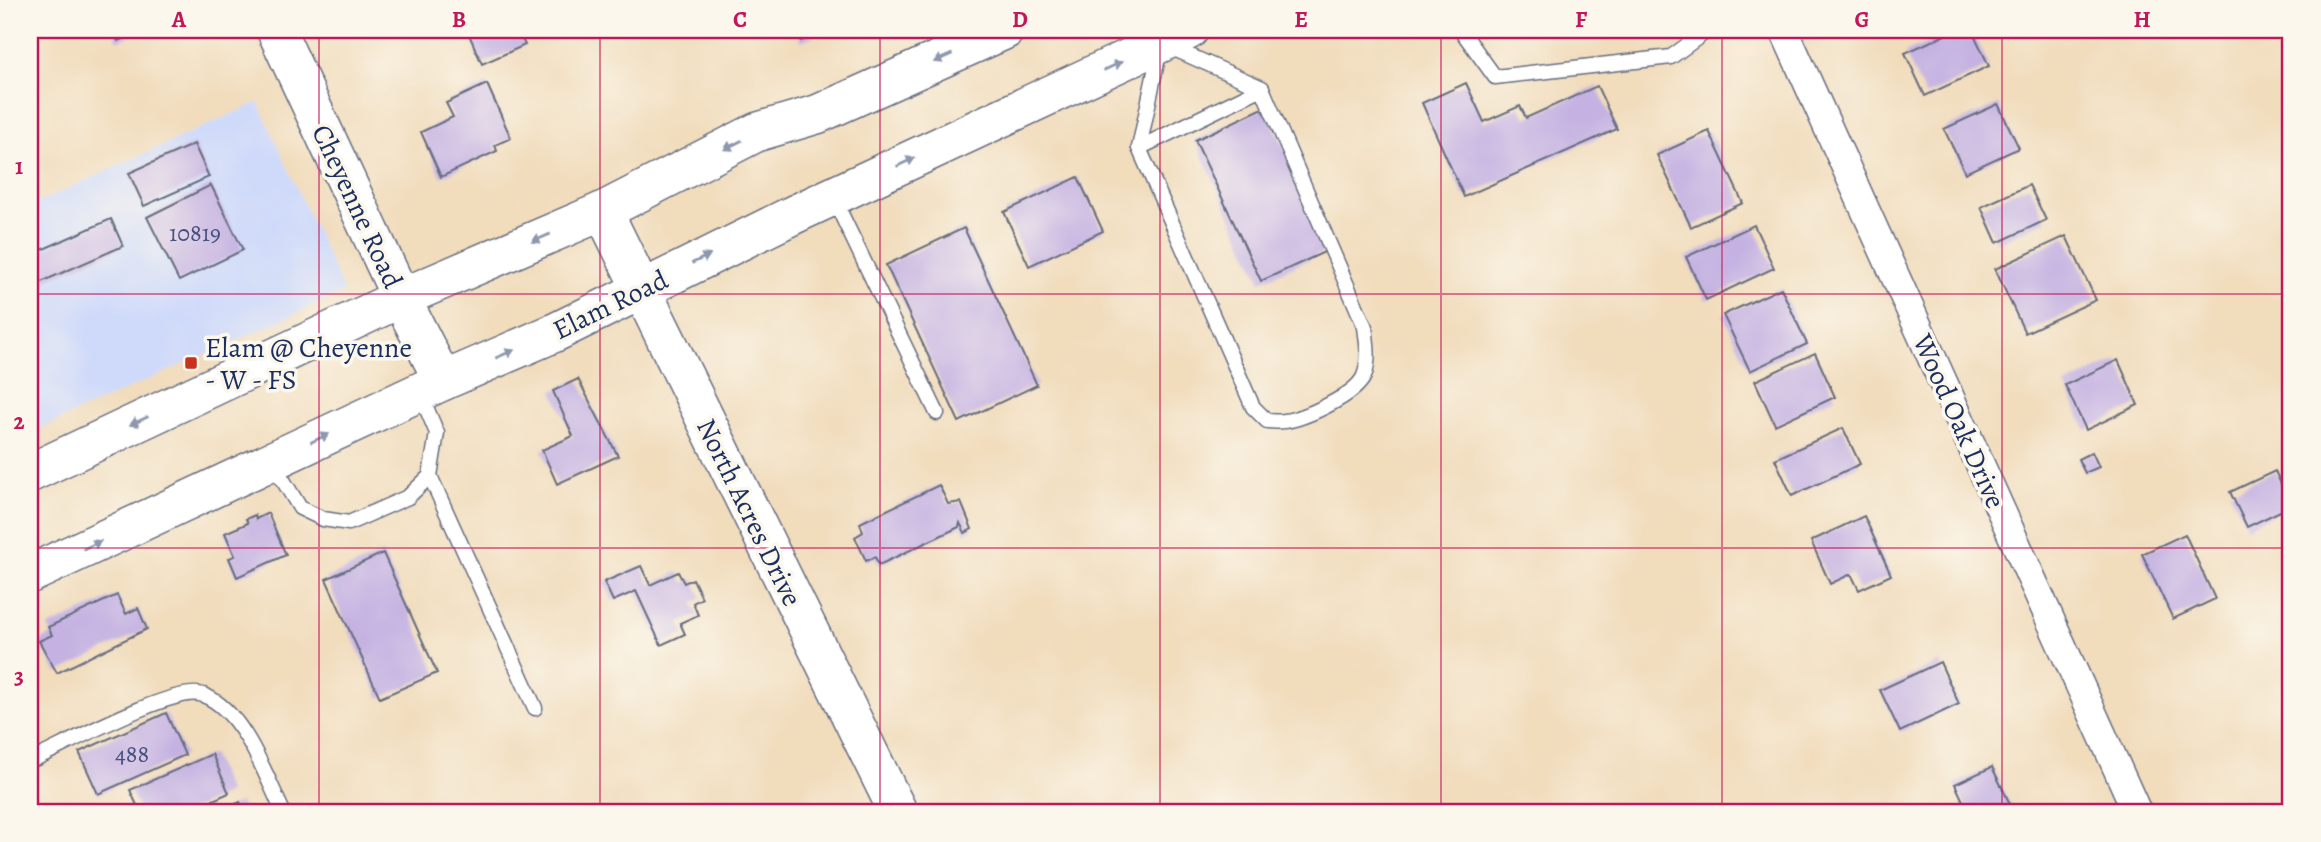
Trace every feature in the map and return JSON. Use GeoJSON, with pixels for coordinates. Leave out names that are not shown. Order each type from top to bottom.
{"type":"FeatureCollection","features":[{"type":"Feature","properties":{"kind":"main road","name":"Cheyenne Road"},"geometry":{"type":"LineString","coordinates":[[276,30],[401,298],[431,386]]}},
{"type":"Feature","properties":{"kind":"main road"},"geometry":{"type":"LineString","coordinates":[[30,473],[401,298],[603,211],[757,132],[818,114],[1005,30]]}},
{"type":"Feature","properties":{"kind":"main road","name":"Elam Road"},"geometry":{"type":"LineString","coordinates":[[30,574],[431,386],[554,333],[639,289],[1168,34]]}},
{"type":"Feature","properties":{"kind":"main road","name":"North Acres Drive"},"geometry":{"type":"LineString","coordinates":[[603,211],[898,812]]}},
{"type":"Feature","properties":{"kind":"street","name":"Wood Oak Drive"},"geometry":{"type":"LineString","coordinates":[[1784,30],[2137,812]]}},
{"type":"Feature","properties":{"kind":"lane"},"geometry":{"type":"LineString","coordinates":[[1461,30],[1495,77],[1671,57],[1708,30]]}},
{"type":"Feature","properties":{"kind":"lane"},"geometry":{"type":"LineString","coordinates":[[1168,34],[1262,88],[1365,327],[1368,355],[1364,377],[1346,395],[1324,407],[1285,421],[1267,421],[1253,407],[1139,149],[1168,34]]}},
{"type":"Feature","properties":{"kind":"lane"},"geometry":{"type":"LineString","coordinates":[[1139,149],[1262,88]]}},
{"type":"Feature","properties":{"kind":"lane"},"geometry":{"type":"LineString","coordinates":[[832,196],[937,413]]}},
{"type":"Feature","properties":{"kind":"lane"},"geometry":{"type":"LineString","coordinates":[[431,386],[437,433],[430,477],[535,708]]}},
{"type":"Feature","properties":{"kind":"lane"},"geometry":{"type":"LineString","coordinates":[[271,461],[300,508],[323,519],[349,523],[408,497],[430,477]]}},
{"type":"Feature","properties":{"kind":"lane"},"geometry":{"type":"LineString","coordinates":[[30,761],[159,701],[186,693],[202,694],[224,709],[249,739],[283,812]]}},
{"type":"Feature","properties":{"kind":"shaded area"},"geometry":{"type":"Polygon","coordinates":[[[258,102],[344,292],[30,433],[30,206],[258,102]]]}},
{"type":"Feature","properties":{"kind":"building"},"geometry":{"type":"Polygon","coordinates":[[[113,30],[143,30],[118,41],[113,30]]]}},
{"type":"Feature","properties":{"kind":"building"},"geometry":{"type":"Polygon","coordinates":[[[467,30],[518,30],[525,45],[482,64],[467,30]]]}},
{"type":"Feature","properties":{"kind":"building"},"geometry":{"type":"Polygon","coordinates":[[[796,30],[826,30],[801,41],[796,30]]]}},
{"type":"Feature","properties":{"kind":"building"},"geometry":{"type":"Polygon","coordinates":[[[1956,30],[1972,30],[1989,66],[1925,96],[1905,53],[1956,30]]]}},
{"type":"Feature","properties":{"kind":"building"},"geometry":{"type":"Polygon","coordinates":[[[1466,83],[1484,122],[1520,106],[1526,118],[1597,86],[1617,129],[1464,197],[1422,103],[1466,83]]]}},
{"type":"Feature","properties":{"kind":"building"},"geometry":{"type":"Polygon","coordinates":[[[487,84],[511,138],[495,145],[497,151],[441,177],[421,132],[453,117],[446,103],[487,84]]]}},
{"type":"Feature","properties":{"kind":"building"},"geometry":{"type":"Polygon","coordinates":[[[1998,104],[2019,148],[1965,173],[1944,129],[1998,104]]]}},
{"type":"Feature","properties":{"kind":"building"},"geometry":{"type":"Polygon","coordinates":[[[1265,107],[1331,249],[1261,281],[1195,140],[1265,107]]]}},
{"type":"Feature","properties":{"kind":"building"},"geometry":{"type":"Polygon","coordinates":[[[1709,131],[1743,203],[1691,227],[1657,155],[1709,131]]]}},
{"type":"Feature","properties":{"kind":"building"},"geometry":{"type":"Polygon","coordinates":[[[194,144],[209,177],[144,206],[129,173],[194,144]]]}},
{"type":"Feature","properties":{"kind":"building"},"geometry":{"type":"Polygon","coordinates":[[[1078,177],[1103,231],[1029,266],[1004,212],[1078,177]]]}},
{"type":"Feature","properties":{"kind":"building"},"geometry":{"type":"Polygon","coordinates":[[[211,185],[243,250],[179,281],[147,217],[211,185]]]}},
{"type":"Feature","properties":{"kind":"building"},"geometry":{"type":"Polygon","coordinates":[[[2029,185],[2046,220],[1997,243],[1981,207],[2029,185]]]}},
{"type":"Feature","properties":{"kind":"building"},"geometry":{"type":"Polygon","coordinates":[[[111,219],[123,246],[30,287],[30,255],[111,219]]]}},
{"type":"Feature","properties":{"kind":"building"},"geometry":{"type":"Polygon","coordinates":[[[1754,225],[1774,268],[1706,300],[1686,257],[1754,225]]]}},
{"type":"Feature","properties":{"kind":"building"},"geometry":{"type":"Polygon","coordinates":[[[964,228],[1037,385],[959,422],[886,265],[964,228]]]}},
{"type":"Feature","properties":{"kind":"building"},"geometry":{"type":"Polygon","coordinates":[[[2066,236],[2096,300],[2025,333],[1995,269],[2066,236]]]}},
{"type":"Feature","properties":{"kind":"building"},"geometry":{"type":"Polygon","coordinates":[[[1781,288],[1807,344],[1750,371],[1723,315],[1781,288]]]}},
{"type":"Feature","properties":{"kind":"building"},"geometry":{"type":"Polygon","coordinates":[[[1815,353],[1835,397],[1775,425],[1755,381],[1815,353]]]}},
{"type":"Feature","properties":{"kind":"building"},"geometry":{"type":"Polygon","coordinates":[[[2118,360],[2138,405],[2086,430],[2065,385],[2118,360]]]}},
{"type":"Feature","properties":{"kind":"building"},"geometry":{"type":"Polygon","coordinates":[[[578,379],[618,456],[557,484],[542,450],[573,436],[553,391],[578,379]]]}},
{"type":"Feature","properties":{"kind":"building"},"geometry":{"type":"Polygon","coordinates":[[[1843,428],[1860,464],[1792,496],[1775,459],[1843,428]]]}},
{"type":"Feature","properties":{"kind":"building"},"geometry":{"type":"Polygon","coordinates":[[[2092,452],[2099,467],[2085,473],[2078,459],[2092,452]]]}},
{"type":"Feature","properties":{"kind":"building"},"geometry":{"type":"Polygon","coordinates":[[[2275,471],[2291,506],[2247,527],[2230,492],[2275,471]]]}},
{"type":"Feature","properties":{"kind":"building"},"geometry":{"type":"Polygon","coordinates":[[[939,485],[948,504],[961,502],[972,529],[965,533],[960,523],[959,527],[879,565],[875,557],[866,561],[855,537],[863,532],[860,523],[939,485]]]}},
{"type":"Feature","properties":{"kind":"building"},"geometry":{"type":"Polygon","coordinates":[[[268,513],[286,555],[237,577],[229,558],[235,556],[225,533],[248,523],[246,519],[255,515],[256,519],[268,513]]]}},
{"type":"Feature","properties":{"kind":"building"},"geometry":{"type":"Polygon","coordinates":[[[1864,516],[1891,575],[1859,590],[1851,574],[1830,584],[1811,541],[1864,516]]]}},
{"type":"Feature","properties":{"kind":"building"},"geometry":{"type":"Polygon","coordinates":[[[2185,534],[2215,599],[2173,619],[2142,554],[2185,534]]]}},
{"type":"Feature","properties":{"kind":"building"},"geometry":{"type":"Polygon","coordinates":[[[383,553],[437,673],[380,698],[326,579],[383,553]]]}},
{"type":"Feature","properties":{"kind":"building"},"geometry":{"type":"Polygon","coordinates":[[[641,566],[650,585],[678,572],[684,583],[693,579],[702,598],[693,603],[698,615],[680,623],[685,634],[661,645],[636,591],[613,601],[604,582],[641,566]]]}},
{"type":"Feature","properties":{"kind":"building"},"geometry":{"type":"Polygon","coordinates":[[[117,595],[126,614],[138,608],[147,629],[57,673],[39,641],[52,635],[48,627],[117,595]]]}},
{"type":"Feature","properties":{"kind":"building"},"geometry":{"type":"Polygon","coordinates":[[[1940,662],[1959,704],[1900,732],[1880,690],[1940,662]]]}},
{"type":"Feature","properties":{"kind":"building"},"geometry":{"type":"Polygon","coordinates":[[[166,713],[185,755],[98,794],[79,752],[166,713]]]}},
{"type":"Feature","properties":{"kind":"building"},"geometry":{"type":"Polygon","coordinates":[[[212,754],[229,793],[186,812],[140,812],[130,790],[212,754]]]}},
{"type":"Feature","properties":{"kind":"building"},"geometry":{"type":"Polygon","coordinates":[[[1992,767],[2014,812],[1968,812],[1955,784],[1992,767]]]}},
{"type":"Feature","properties":{"kind":"building"},"geometry":{"type":"Polygon","coordinates":[[[240,802],[245,812],[219,812],[240,802]]]}},
{"type":"Feature","properties":{"kind":"place","name":"Elam @ Cheyenne - W - FS"},"geometry":{"type":"Point","coordinates":[191,363]}}]}
